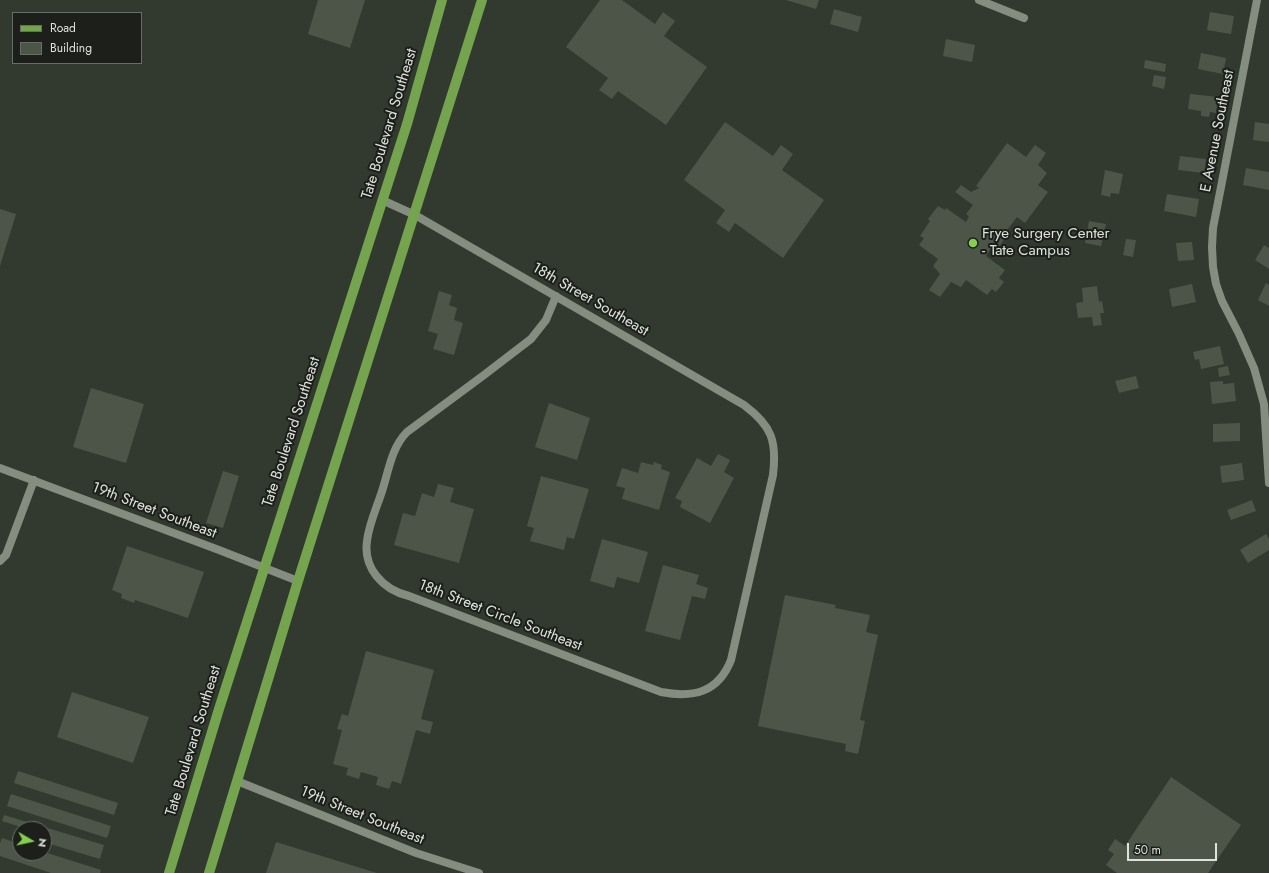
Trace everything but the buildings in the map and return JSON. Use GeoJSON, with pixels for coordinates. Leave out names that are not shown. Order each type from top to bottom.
{"type":"FeatureCollection","features":[{"type":"Feature","properties":{"kind":"main road","name":"Tate Boulevard Southeast"},"geometry":{"type":"LineString","coordinates":[[169,873],[219,708],[407,124],[442,0]]}},
{"type":"Feature","properties":{"kind":"main road"},"geometry":{"type":"LineString","coordinates":[[209,873],[298,581],[482,0]]}},
{"type":"Feature","properties":{"kind":"street"},"geometry":{"type":"LineString","coordinates":[[979,0],[1024,18]]}},
{"type":"Feature","properties":{"kind":"street","name":"E Avenue Southeast"},"geometry":{"type":"LineString","coordinates":[[1257,0],[1213,228],[1212,247],[1216,284],[1222,301],[1240,334],[1254,368],[1264,404],[1269,483]]}},
{"type":"Feature","properties":{"kind":"street","name":"18th Street Southeast"},"geometry":{"type":"LineString","coordinates":[[382,200],[415,215],[744,405],[761,420],[772,438]]}},
{"type":"Feature","properties":{"kind":"street","name":"18th Street Circle Southeast"},"geometry":{"type":"LineString","coordinates":[[556,296],[546,320],[531,339],[407,432],[397,444],[367,541],[367,556],[372,571],[388,587],[401,594],[661,692],[689,695],[700,692],[710,688],[720,679],[728,668],[731,660],[773,475],[775,458],[772,438]]}},
{"type":"Feature","properties":{"kind":"street"},"geometry":{"type":"LineString","coordinates":[[1266,420],[1269,412]]}},
{"type":"Feature","properties":{"kind":"street","name":"19th Street Southeast"},"geometry":{"type":"LineString","coordinates":[[0,468],[212,547],[298,581]]}},
{"type":"Feature","properties":{"kind":"street"},"geometry":{"type":"LineString","coordinates":[[0,561],[6,555],[34,480]]}},
{"type":"Feature","properties":{"kind":"street","name":"19th Street Southeast"},"geometry":{"type":"LineString","coordinates":[[237,781],[416,854],[479,873]]}},
{"type":"Feature","properties":{"kind":"place","name":"Frye Surgery Center - Tate Campus"},"geometry":{"type":"Point","coordinates":[973,243]}}]}
